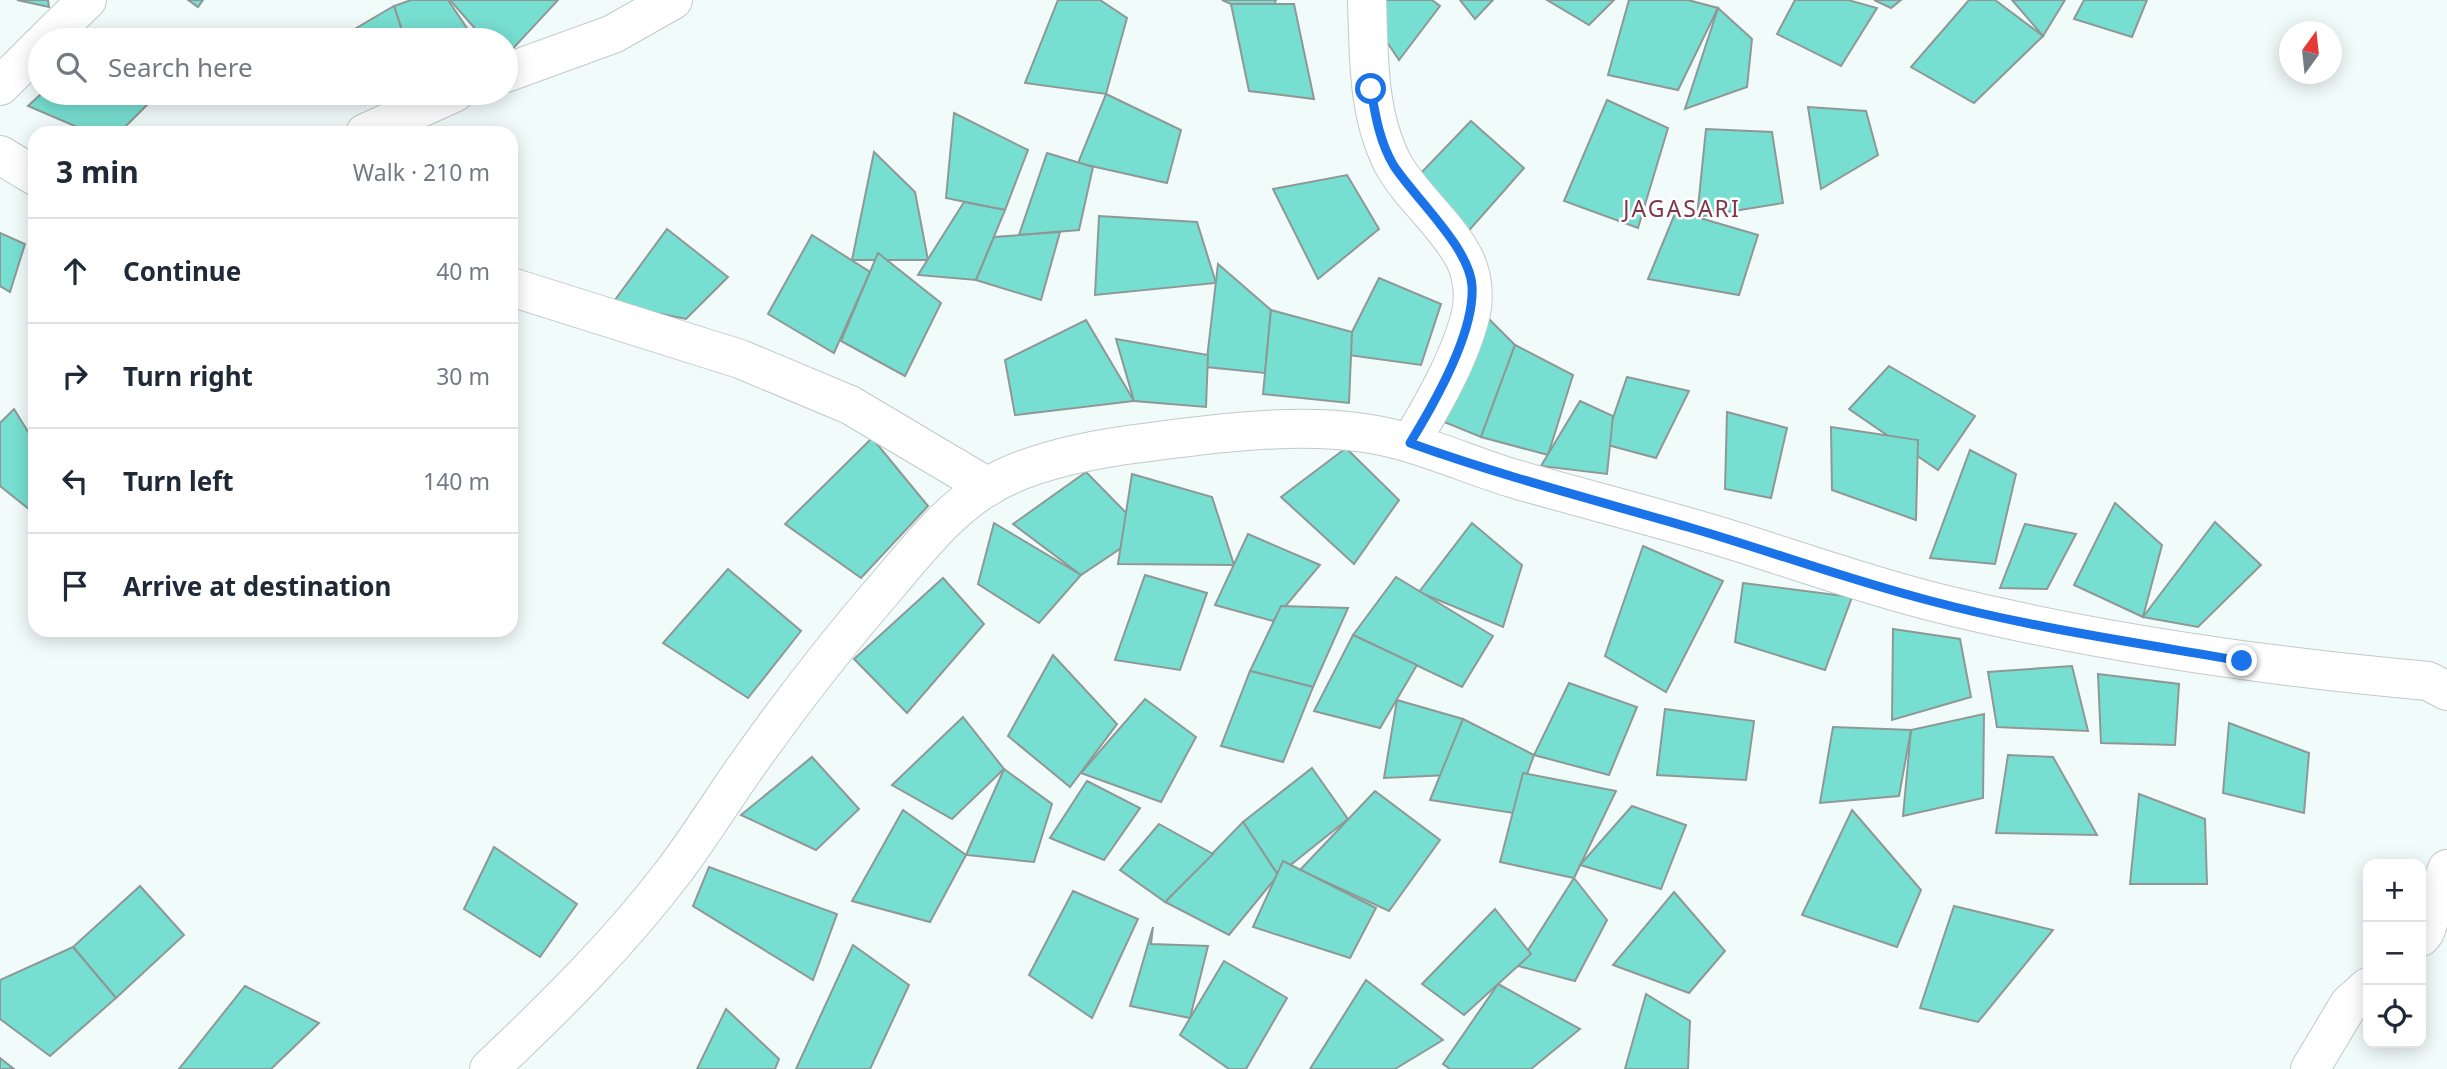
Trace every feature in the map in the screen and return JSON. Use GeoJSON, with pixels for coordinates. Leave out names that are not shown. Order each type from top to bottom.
{"type":"FeatureCollection","features":[{"type":"Feature","properties":{"kind":"street"},"geometry":{"type":"LineString","coordinates":[[58,28],[87,0]]}},
{"type":"Feature","properties":{"kind":"street"},"geometry":{"type":"LineString","coordinates":[[518,69],[613,34],[673,0]]}},
{"type":"Feature","properties":{"kind":"street"},"geometry":{"type":"LineString","coordinates":[[1367,0],[1371,89],[1377,126],[1393,164],[1463,256],[1472,283],[1471,312],[1461,341],[1447,374],[1410,443]]}},
{"type":"Feature","properties":{"kind":"street"},"geometry":{"type":"LineString","coordinates":[[0,86],[28,58]]}},
{"type":"Feature","properties":{"kind":"street"},"geometry":{"type":"LineString","coordinates":[[381,126],[427,105]]}},
{"type":"Feature","properties":{"kind":"street"},"geometry":{"type":"LineString","coordinates":[[0,155],[28,172]]}},
{"type":"Feature","properties":{"kind":"street"},"geometry":{"type":"LineString","coordinates":[[518,289],[740,359],[850,405],[988,487]]}},
{"type":"Feature","properties":{"kind":"street"},"geometry":{"type":"LineString","coordinates":[[489,1069],[634,921],[676,869],[747,766],[860,616],[940,525],[988,487],[1039,465],[1103,447],[1265,431],[1324,430],[1365,433],[1410,443],[1482,469],[1707,532],[1816,568],[1943,604],[2083,635],[2242,661],[2428,681],[2447,691]]}},
{"type":"Feature","properties":{"kind":"street"},"geometry":{"type":"LineString","coordinates":[[2426,929],[2447,869]]}},
{"type":"Feature","properties":{"kind":"street"},"geometry":{"type":"LineString","coordinates":[[2310,1069],[2349,1004],[2363,991]]}},
{"type":"Feature","properties":{"kind":"building"},"geometry":{"type":"Polygon","coordinates":[[[17,0],[48,0],[49,7],[17,0]]]}},
{"type":"Feature","properties":{"kind":"building"},"geometry":{"type":"Polygon","coordinates":[[[188,0],[203,0],[198,7],[188,0]]]}},
{"type":"Feature","properties":{"kind":"building"},"geometry":{"type":"Polygon","coordinates":[[[411,0],[448,0],[467,28],[401,28],[394,6],[411,0]]]}},
{"type":"Feature","properties":{"kind":"building"},"geometry":{"type":"Polygon","coordinates":[[[450,0],[558,0],[518,43],[518,28],[474,28],[450,0]]]}},
{"type":"Feature","properties":{"kind":"building"},"geometry":{"type":"Polygon","coordinates":[[[1058,0],[1100,0],[1127,18],[1106,94],[1025,83],[1058,0]]]}},
{"type":"Feature","properties":{"kind":"building"},"geometry":{"type":"Polygon","coordinates":[[[1222,0],[1276,0],[1268,20],[1222,0]]]}},
{"type":"Feature","properties":{"kind":"building"},"geometry":{"type":"Polygon","coordinates":[[[1359,0],[1432,0],[1440,6],[1399,60],[1359,0]]]}},
{"type":"Feature","properties":{"kind":"building"},"geometry":{"type":"Polygon","coordinates":[[[1460,0],[1493,0],[1475,19],[1460,0]]]}},
{"type":"Feature","properties":{"kind":"building"},"geometry":{"type":"Polygon","coordinates":[[[1547,0],[1614,0],[1589,25],[1547,0]]]}},
{"type":"Feature","properties":{"kind":"building"},"geometry":{"type":"Polygon","coordinates":[[[1629,0],[1688,0],[1718,8],[1678,90],[1608,75],[1629,0]]]}},
{"type":"Feature","properties":{"kind":"building"},"geometry":{"type":"Polygon","coordinates":[[[1795,0],[1848,0],[1877,8],[1841,66],[1777,34],[1795,0]]]}},
{"type":"Feature","properties":{"kind":"building"},"geometry":{"type":"Polygon","coordinates":[[[1874,0],[1901,0],[1891,8],[1874,0]]]}},
{"type":"Feature","properties":{"kind":"building"},"geometry":{"type":"Polygon","coordinates":[[[1969,0],[1995,0],[2043,36],[1974,103],[1911,67],[1969,0]]]}},
{"type":"Feature","properties":{"kind":"building"},"geometry":{"type":"Polygon","coordinates":[[[2012,0],[2065,0],[2043,36],[2012,0]]]}},
{"type":"Feature","properties":{"kind":"building"},"geometry":{"type":"Polygon","coordinates":[[[2084,0],[2147,0],[2132,37],[2074,19],[2084,0]]]}},
{"type":"Feature","properties":{"kind":"building"},"geometry":{"type":"Polygon","coordinates":[[[1231,4],[1294,4],[1314,99],[1249,91],[1231,4]]]}},
{"type":"Feature","properties":{"kind":"building"},"geometry":{"type":"Polygon","coordinates":[[[394,6],[401,28],[356,28],[394,6]]]}},
{"type":"Feature","properties":{"kind":"building"},"geometry":{"type":"Polygon","coordinates":[[[1718,8],[1752,39],[1747,87],[1685,109],[1718,8]]]}},
{"type":"Feature","properties":{"kind":"building"},"geometry":{"type":"Polygon","coordinates":[[[1106,94],[1181,130],[1167,183],[1078,163],[1106,94]]]}},
{"type":"Feature","properties":{"kind":"building"},"geometry":{"type":"Polygon","coordinates":[[[1607,100],[1668,128],[1638,228],[1564,201],[1607,100]]]}},
{"type":"Feature","properties":{"kind":"building"},"geometry":{"type":"Polygon","coordinates":[[[147,105],[126,126],[75,126],[28,106],[147,105]]]}},
{"type":"Feature","properties":{"kind":"building"},"geometry":{"type":"Polygon","coordinates":[[[1808,107],[1866,111],[1878,155],[1821,189],[1808,107]]]}},
{"type":"Feature","properties":{"kind":"building"},"geometry":{"type":"Polygon","coordinates":[[[954,113],[1028,150],[1005,210],[946,198],[954,113]]]}},
{"type":"Feature","properties":{"kind":"building"},"geometry":{"type":"Polygon","coordinates":[[[1471,121],[1524,168],[1465,235],[1418,176],[1471,121]]]}},
{"type":"Feature","properties":{"kind":"building"},"geometry":{"type":"Polygon","coordinates":[[[1706,129],[1772,132],[1783,203],[1697,217],[1706,129]]]}},
{"type":"Feature","properties":{"kind":"building"},"geometry":{"type":"Polygon","coordinates":[[[874,152],[915,192],[928,260],[852,260],[874,152]]]}},
{"type":"Feature","properties":{"kind":"building"},"geometry":{"type":"Polygon","coordinates":[[[1047,153],[1093,167],[1079,230],[1019,235],[1047,153]]]}},
{"type":"Feature","properties":{"kind":"building"},"geometry":{"type":"Polygon","coordinates":[[[1347,175],[1379,229],[1318,279],[1273,189],[1347,175]]]}},
{"type":"Feature","properties":{"kind":"building"},"geometry":{"type":"Polygon","coordinates":[[[964,202],[1005,210],[976,280],[918,275],[964,202]]]}},
{"type":"Feature","properties":{"kind":"building"},"geometry":{"type":"Polygon","coordinates":[[[1676,211],[1758,235],[1739,295],[1648,279],[1676,211]]]}},
{"type":"Feature","properties":{"kind":"building"},"geometry":{"type":"Polygon","coordinates":[[[1099,216],[1197,222],[1216,283],[1095,295],[1099,216]]]}},
{"type":"Feature","properties":{"kind":"building"},"geometry":{"type":"Polygon","coordinates":[[[667,229],[728,277],[686,319],[612,304],[667,229]]]}},
{"type":"Feature","properties":{"kind":"building"},"geometry":{"type":"Polygon","coordinates":[[[1060,232],[1041,300],[976,280],[994,237],[1060,232]]]}},
{"type":"Feature","properties":{"kind":"building"},"geometry":{"type":"Polygon","coordinates":[[[0,233],[25,244],[10,292],[0,286],[0,233]]]}},
{"type":"Feature","properties":{"kind":"building"},"geometry":{"type":"Polygon","coordinates":[[[812,235],[870,272],[834,353],[768,314],[812,235]]]}},
{"type":"Feature","properties":{"kind":"building"},"geometry":{"type":"Polygon","coordinates":[[[878,253],[941,303],[905,376],[841,341],[878,253]]]}},
{"type":"Feature","properties":{"kind":"building"},"geometry":{"type":"Polygon","coordinates":[[[1218,264],[1271,310],[1265,373],[1206,367],[1218,264]]]}},
{"type":"Feature","properties":{"kind":"building"},"geometry":{"type":"Polygon","coordinates":[[[1379,278],[1441,304],[1421,365],[1341,354],[1379,278]]]}},
{"type":"Feature","properties":{"kind":"building"},"geometry":{"type":"Polygon","coordinates":[[[1271,310],[1352,332],[1349,403],[1263,394],[1271,310]]]}},
{"type":"Feature","properties":{"kind":"building"},"geometry":{"type":"Polygon","coordinates":[[[1485,315],[1515,345],[1481,437],[1427,415],[1485,315]]]}},
{"type":"Feature","properties":{"kind":"building"},"geometry":{"type":"Polygon","coordinates":[[[1086,320],[1134,401],[1015,415],[1005,360],[1086,320]]]}},
{"type":"Feature","properties":{"kind":"building"},"geometry":{"type":"Polygon","coordinates":[[[1116,339],[1208,355],[1206,407],[1134,401],[1116,339]]]}},
{"type":"Feature","properties":{"kind":"building"},"geometry":{"type":"Polygon","coordinates":[[[1515,345],[1573,375],[1548,455],[1481,437],[1515,345]]]}},
{"type":"Feature","properties":{"kind":"building"},"geometry":{"type":"Polygon","coordinates":[[[1889,366],[1975,416],[1938,470],[1849,409],[1889,366]]]}},
{"type":"Feature","properties":{"kind":"building"},"geometry":{"type":"Polygon","coordinates":[[[1627,377],[1689,391],[1656,458],[1604,444],[1627,377]]]}},
{"type":"Feature","properties":{"kind":"building"},"geometry":{"type":"Polygon","coordinates":[[[1580,401],[1613,416],[1607,474],[1541,466],[1580,401]]]}},
{"type":"Feature","properties":{"kind":"building"},"geometry":{"type":"Polygon","coordinates":[[[14,409],[28,432],[28,508],[0,486],[0,423],[14,409]]]}},
{"type":"Feature","properties":{"kind":"building"},"geometry":{"type":"Polygon","coordinates":[[[1727,412],[1787,428],[1771,498],[1725,489],[1727,412]]]}},
{"type":"Feature","properties":{"kind":"building"},"geometry":{"type":"Polygon","coordinates":[[[1831,427],[1918,440],[1916,520],[1832,490],[1831,427]]]}},
{"type":"Feature","properties":{"kind":"building"},"geometry":{"type":"Polygon","coordinates":[[[872,438],[928,506],[861,578],[785,524],[872,438]]]}},
{"type":"Feature","properties":{"kind":"building"},"geometry":{"type":"Polygon","coordinates":[[[1346,448],[1399,500],[1354,564],[1281,497],[1346,448]]]}},
{"type":"Feature","properties":{"kind":"building"},"geometry":{"type":"Polygon","coordinates":[[[1970,450],[2016,474],[1995,564],[1930,558],[1970,450]]]}},
{"type":"Feature","properties":{"kind":"building"},"geometry":{"type":"Polygon","coordinates":[[[1086,472],[1145,532],[1081,575],[1013,524],[1086,472]]]}},
{"type":"Feature","properties":{"kind":"building"},"geometry":{"type":"Polygon","coordinates":[[[1132,474],[1212,497],[1234,565],[1118,564],[1132,474]]]}},
{"type":"Feature","properties":{"kind":"building"},"geometry":{"type":"Polygon","coordinates":[[[2115,503],[2162,545],[2143,617],[2074,585],[2115,503]]]}},
{"type":"Feature","properties":{"kind":"building"},"geometry":{"type":"Polygon","coordinates":[[[2215,522],[2261,565],[2198,627],[2143,617],[2215,522]]]}},
{"type":"Feature","properties":{"kind":"building"},"geometry":{"type":"Polygon","coordinates":[[[994,523],[1081,575],[1039,623],[978,584],[994,523]]]}},
{"type":"Feature","properties":{"kind":"building"},"geometry":{"type":"Polygon","coordinates":[[[1472,523],[1522,565],[1503,627],[1419,592],[1472,523]]]}},
{"type":"Feature","properties":{"kind":"building"},"geometry":{"type":"Polygon","coordinates":[[[2025,524],[2076,534],[2047,589],[2000,588],[2025,524]]]}},
{"type":"Feature","properties":{"kind":"building"},"geometry":{"type":"Polygon","coordinates":[[[1248,534],[1320,565],[1273,621],[1215,605],[1248,534]]]}},
{"type":"Feature","properties":{"kind":"building"},"geometry":{"type":"Polygon","coordinates":[[[1643,546],[1723,581],[1666,692],[1605,656],[1643,546]]]}},
{"type":"Feature","properties":{"kind":"building"},"geometry":{"type":"Polygon","coordinates":[[[728,569],[801,631],[748,698],[663,643],[728,569]]]}},
{"type":"Feature","properties":{"kind":"building"},"geometry":{"type":"Polygon","coordinates":[[[1145,575],[1207,593],[1180,670],[1115,660],[1145,575]]]}},
{"type":"Feature","properties":{"kind":"building"},"geometry":{"type":"Polygon","coordinates":[[[1396,577],[1493,636],[1462,687],[1353,635],[1396,577]]]}},
{"type":"Feature","properties":{"kind":"building"},"geometry":{"type":"Polygon","coordinates":[[[943,578],[984,624],[907,713],[854,659],[943,578]]]}},
{"type":"Feature","properties":{"kind":"building"},"geometry":{"type":"Polygon","coordinates":[[[1743,583],[1852,597],[1825,670],[1735,642],[1743,583]]]}},
{"type":"Feature","properties":{"kind":"building"},"geometry":{"type":"Polygon","coordinates":[[[1281,606],[1348,608],[1313,687],[1250,671],[1281,606]]]}},
{"type":"Feature","properties":{"kind":"building"},"geometry":{"type":"Polygon","coordinates":[[[1893,629],[1960,639],[1971,697],[1892,720],[1893,629]]]}},
{"type":"Feature","properties":{"kind":"building"},"geometry":{"type":"Polygon","coordinates":[[[1353,635],[1417,665],[1380,728],[1314,711],[1353,635]]]}},
{"type":"Feature","properties":{"kind":"building"},"geometry":{"type":"Polygon","coordinates":[[[1053,655],[1117,724],[1070,787],[1008,736],[1053,655]]]}},
{"type":"Feature","properties":{"kind":"building"},"geometry":{"type":"Polygon","coordinates":[[[2072,666],[2088,731],[1997,727],[1988,672],[2072,666]]]}},
{"type":"Feature","properties":{"kind":"building"},"geometry":{"type":"Polygon","coordinates":[[[1250,671],[1313,687],[1283,762],[1221,746],[1250,671]]]}},
{"type":"Feature","properties":{"kind":"building"},"geometry":{"type":"Polygon","coordinates":[[[2098,674],[2179,684],[2175,745],[2101,743],[2098,674]]]}},
{"type":"Feature","properties":{"kind":"building"},"geometry":{"type":"Polygon","coordinates":[[[1569,683],[1637,707],[1609,775],[1534,755],[1569,683]]]}},
{"type":"Feature","properties":{"kind":"building"},"geometry":{"type":"Polygon","coordinates":[[[1145,699],[1196,737],[1161,802],[1081,773],[1145,699]]]}},
{"type":"Feature","properties":{"kind":"building"},"geometry":{"type":"Polygon","coordinates":[[[1397,700],[1463,719],[1449,775],[1384,778],[1397,700]]]}},
{"type":"Feature","properties":{"kind":"building"},"geometry":{"type":"Polygon","coordinates":[[[1665,709],[1754,721],[1746,780],[1657,775],[1665,709]]]}},
{"type":"Feature","properties":{"kind":"building"},"geometry":{"type":"Polygon","coordinates":[[[1984,714],[1983,798],[1903,816],[1911,730],[1984,714]]]}},
{"type":"Feature","properties":{"kind":"building"},"geometry":{"type":"Polygon","coordinates":[[[963,717],[1004,769],[952,819],[892,785],[963,717]]]}},
{"type":"Feature","properties":{"kind":"building"},"geometry":{"type":"Polygon","coordinates":[[[1463,719],[1534,755],[1513,813],[1430,800],[1463,719]]]}},
{"type":"Feature","properties":{"kind":"building"},"geometry":{"type":"Polygon","coordinates":[[[2229,723],[2309,753],[2304,813],[2223,793],[2229,723]]]}},
{"type":"Feature","properties":{"kind":"building"},"geometry":{"type":"Polygon","coordinates":[[[1833,727],[1911,730],[1899,796],[1820,803],[1833,727]]]}},
{"type":"Feature","properties":{"kind":"building"},"geometry":{"type":"Polygon","coordinates":[[[2008,755],[2053,757],[2097,835],[1996,833],[2008,755]]]}},
{"type":"Feature","properties":{"kind":"building"},"geometry":{"type":"Polygon","coordinates":[[[812,757],[859,809],[816,850],[741,815],[812,757]]]}},
{"type":"Feature","properties":{"kind":"building"},"geometry":{"type":"Polygon","coordinates":[[[1312,768],[1348,819],[1278,875],[1243,822],[1312,768]]]}},
{"type":"Feature","properties":{"kind":"building"},"geometry":{"type":"Polygon","coordinates":[[[1004,769],[1052,804],[1034,862],[966,855],[1004,769]]]}},
{"type":"Feature","properties":{"kind":"building"},"geometry":{"type":"Polygon","coordinates":[[[1523,773],[1616,791],[1574,878],[1500,862],[1523,773]]]}},
{"type":"Feature","properties":{"kind":"building"},"geometry":{"type":"Polygon","coordinates":[[[1087,781],[1140,808],[1104,860],[1050,838],[1087,781]]]}},
{"type":"Feature","properties":{"kind":"building"},"geometry":{"type":"Polygon","coordinates":[[[1375,791],[1440,840],[1389,911],[1300,870],[1375,791]]]}},
{"type":"Feature","properties":{"kind":"building"},"geometry":{"type":"Polygon","coordinates":[[[2139,794],[2205,819],[2207,884],[2130,884],[2139,794]]]}},
{"type":"Feature","properties":{"kind":"building"},"geometry":{"type":"Polygon","coordinates":[[[1632,806],[1686,825],[1661,889],[1580,865],[1632,806]]]}},
{"type":"Feature","properties":{"kind":"building"},"geometry":{"type":"Polygon","coordinates":[[[903,810],[966,855],[930,922],[852,901],[903,810]]]}},
{"type":"Feature","properties":{"kind":"building"},"geometry":{"type":"Polygon","coordinates":[[[1852,810],[1921,890],[1897,947],[1802,915],[1852,810]]]}},
{"type":"Feature","properties":{"kind":"building"},"geometry":{"type":"Polygon","coordinates":[[[1243,822],[1278,875],[1229,935],[1165,902],[1243,822]]]}},
{"type":"Feature","properties":{"kind":"building"},"geometry":{"type":"Polygon","coordinates":[[[1159,824],[1213,854],[1165,902],[1120,870],[1159,824]]]}},
{"type":"Feature","properties":{"kind":"building"},"geometry":{"type":"Polygon","coordinates":[[[494,847],[577,904],[540,957],[464,909],[494,847]]]}},
{"type":"Feature","properties":{"kind":"building"},"geometry":{"type":"Polygon","coordinates":[[[1283,861],[1376,908],[1350,958],[1253,927],[1283,861]]]}},
{"type":"Feature","properties":{"kind":"building"},"geometry":{"type":"Polygon","coordinates":[[[709,867],[837,914],[813,980],[693,906],[709,867]]]}},
{"type":"Feature","properties":{"kind":"building"},"geometry":{"type":"Polygon","coordinates":[[[1574,878],[1607,920],[1575,981],[1518,966],[1574,878]]]}},
{"type":"Feature","properties":{"kind":"building"},"geometry":{"type":"Polygon","coordinates":[[[140,886],[184,935],[116,998],[73,947],[140,886]]]}},
{"type":"Feature","properties":{"kind":"building"},"geometry":{"type":"Polygon","coordinates":[[[1073,891],[1138,919],[1092,1018],[1029,975],[1073,891]]]}},
{"type":"Feature","properties":{"kind":"building"},"geometry":{"type":"Polygon","coordinates":[[[1674,892],[1725,951],[1689,993],[1613,965],[1674,892]]]}},
{"type":"Feature","properties":{"kind":"building"},"geometry":{"type":"Polygon","coordinates":[[[1954,906],[2053,930],[1978,1022],[1920,1008],[1954,906]]]}},
{"type":"Feature","properties":{"kind":"building"},"geometry":{"type":"Polygon","coordinates":[[[1495,909],[1531,954],[1464,1015],[1422,984],[1495,909]]]}},
{"type":"Feature","properties":{"kind":"building"},"geometry":{"type":"Polygon","coordinates":[[[1153,927],[1151,944],[1208,946],[1190,1018],[1130,1006],[1153,927]]]}},
{"type":"Feature","properties":{"kind":"building"},"geometry":{"type":"Polygon","coordinates":[[[853,945],[909,985],[870,1069],[796,1069],[853,945]]]}},
{"type":"Feature","properties":{"kind":"building"},"geometry":{"type":"Polygon","coordinates":[[[73,947],[116,998],[50,1056],[0,1019],[0,980],[73,947]]]}},
{"type":"Feature","properties":{"kind":"building"},"geometry":{"type":"Polygon","coordinates":[[[1224,961],[1287,998],[1246,1069],[1229,1069],[1180,1035],[1224,961]]]}},
{"type":"Feature","properties":{"kind":"building"},"geometry":{"type":"Polygon","coordinates":[[[1366,980],[1443,1040],[1395,1069],[1310,1069],[1366,980]]]}},
{"type":"Feature","properties":{"kind":"building"},"geometry":{"type":"Polygon","coordinates":[[[1498,984],[1580,1029],[1531,1069],[1450,1069],[1443,1064],[1498,984]]]}},
{"type":"Feature","properties":{"kind":"building"},"geometry":{"type":"Polygon","coordinates":[[[245,986],[319,1023],[271,1069],[179,1069],[245,986]]]}},
{"type":"Feature","properties":{"kind":"building"},"geometry":{"type":"Polygon","coordinates":[[[1646,994],[1690,1021],[1688,1069],[1625,1069],[1646,994]]]}},
{"type":"Feature","properties":{"kind":"building"},"geometry":{"type":"Polygon","coordinates":[[[726,1009],[779,1059],[775,1069],[697,1069],[726,1009]]]}},
{"type":"Feature","properties":{"kind":"building"},"geometry":{"type":"Polygon","coordinates":[[[0,1058],[14,1069],[0,1069],[0,1058]]]}},
{"type":"Feature","properties":{"kind":"district","name":"JAGASARI"},"geometry":{"type":"Point","coordinates":[1682,208]}},
{"type":"Feature","properties":{"kind":"route"},"geometry":{"type":"LineString","coordinates":[[1371,89],[1377,126],[1393,164],[1463,256],[1472,283],[1471,312],[1461,341],[1427,415],[1410,443],[1482,469],[1720,536],[1816,568],[1931,601],[2083,635],[2242,661]]}}]}
